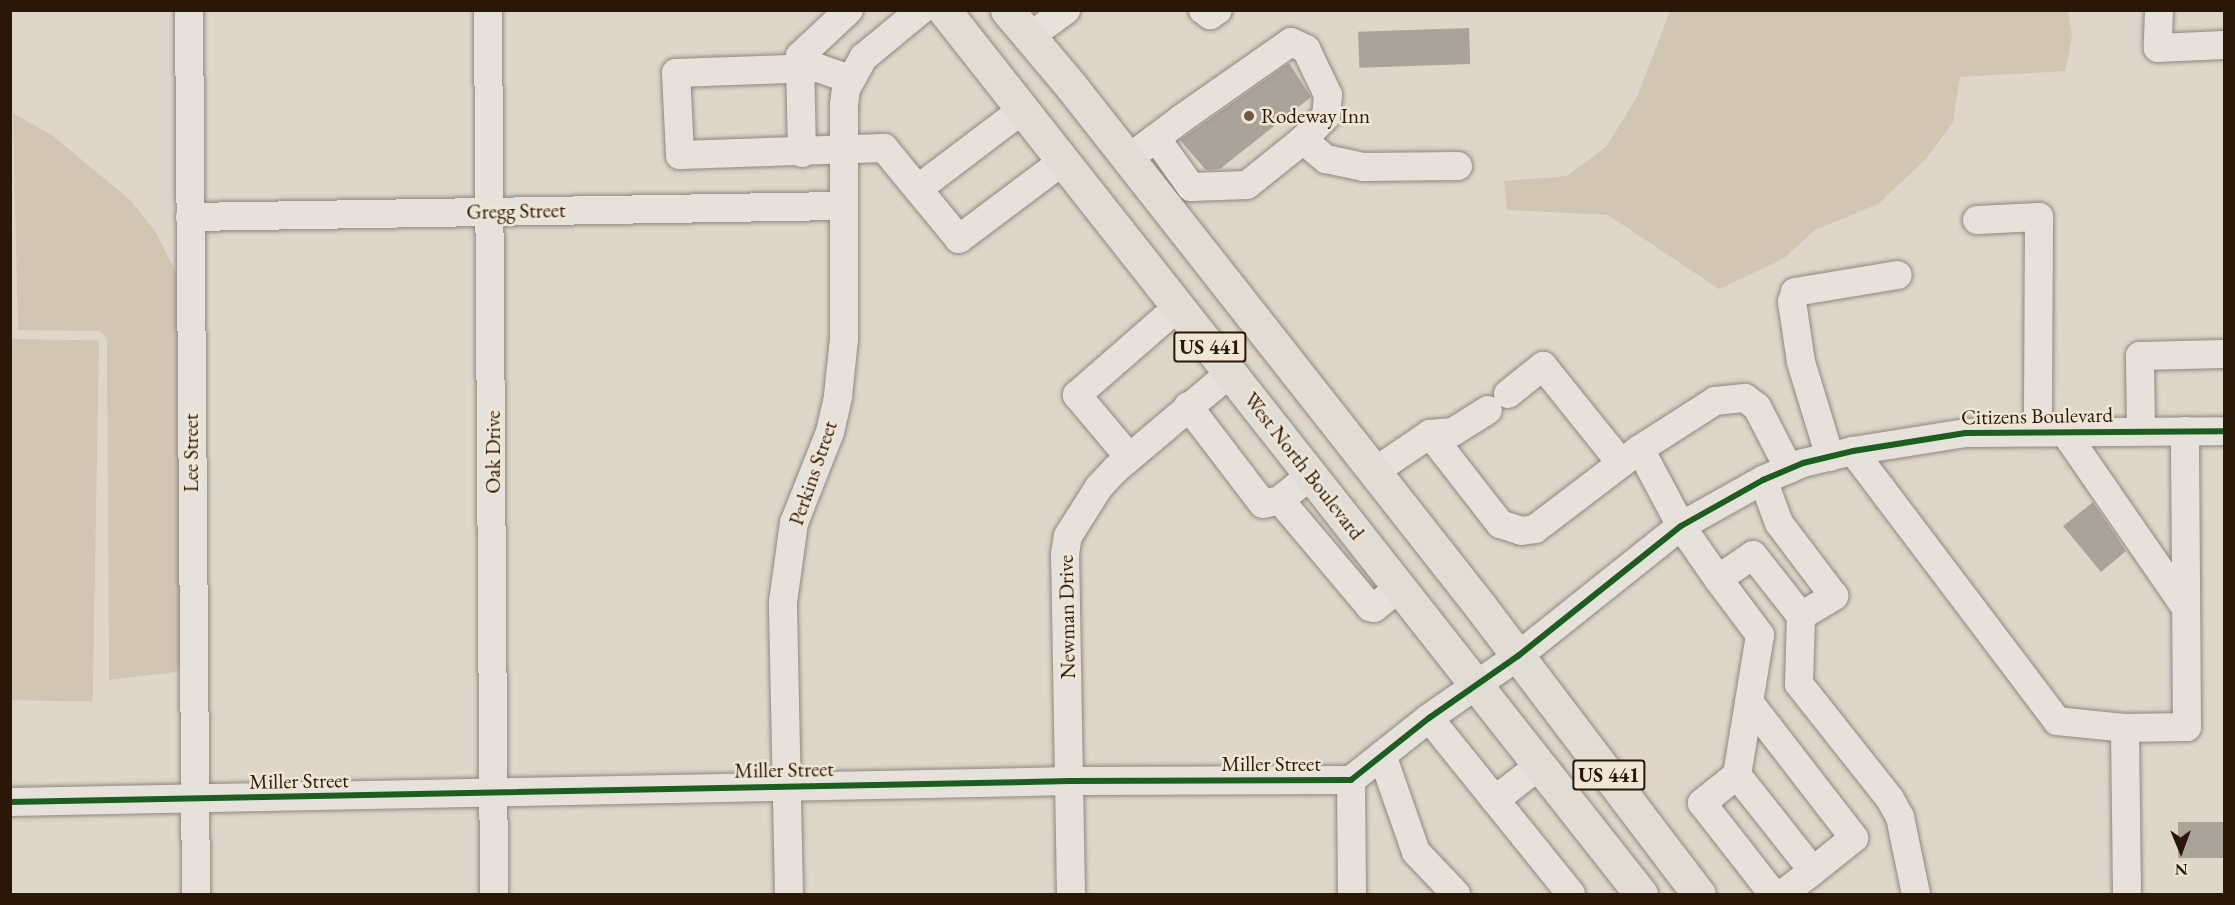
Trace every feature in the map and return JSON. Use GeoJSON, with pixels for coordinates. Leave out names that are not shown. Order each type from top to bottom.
{"type":"FeatureCollection","features":[{"type":"Feature","properties":{"kind":"main road","name":"West North Boulevard"},"geometry":{"type":"LineString","coordinates":[[944,10],[1641,894]]}},
{"type":"Feature","properties":{"kind":"main road","name":"US 441"},"geometry":{"type":"LineString","coordinates":[[1007,10],[1162,201],[1518,656],[1699,894]]}},
{"type":"Feature","properties":{"kind":"street","name":"Lee Street"},"geometry":{"type":"LineString","coordinates":[[189,10],[196,894]]}},
{"type":"Feature","properties":{"kind":"street","name":"Oak Drive"},"geometry":{"type":"LineString","coordinates":[[488,10],[494,894]]}},
{"type":"Feature","properties":{"kind":"street"},"geometry":{"type":"LineString","coordinates":[[802,153],[800,69],[802,50],[849,10]]}},
{"type":"Feature","properties":{"kind":"street","name":"Perkins Street"},"geometry":{"type":"LineString","coordinates":[[789,894],[783,602],[787,565],[802,494],[830,432],[838,396],[844,339],[841,206],[844,105],[850,79],[864,57],[885,36],[921,10]]}},
{"type":"Feature","properties":{"kind":"street"},"geometry":{"type":"LineString","coordinates":[[1203,10],[1210,15],[1218,10]]}},
{"type":"Feature","properties":{"kind":"street"},"geometry":{"type":"LineString","coordinates":[[2159,10],[2158,48],[2224,45]]}},
{"type":"Feature","properties":{"kind":"street"},"geometry":{"type":"LineString","coordinates":[[1029,37],[1065,11]]}},
{"type":"Feature","properties":{"kind":"street"},"geometry":{"type":"LineString","coordinates":[[1128,159],[1291,42],[1306,50],[1328,95],[1326,116],[1303,140],[1247,185],[1191,188],[1162,201]]}},
{"type":"Feature","properties":{"kind":"street"},"geometry":{"type":"LineString","coordinates":[[850,79],[818,68],[676,73],[680,155],[843,152],[884,148],[919,188],[958,239],[1063,161]]}},
{"type":"Feature","properties":{"kind":"street"},"geometry":{"type":"LineString","coordinates":[[919,188],[1022,110]]}},
{"type":"Feature","properties":{"kind":"street"},"geometry":{"type":"LineString","coordinates":[[1156,138],[1191,188]]}},
{"type":"Feature","properties":{"kind":"street"},"geometry":{"type":"LineString","coordinates":[[1303,140],[1326,159],[1363,167],[1458,166]]}},
{"type":"Feature","properties":{"kind":"street","name":"Gregg Street"},"geometry":{"type":"LineString","coordinates":[[190,217],[841,206]]}},
{"type":"Feature","properties":{"kind":"street"},"geometry":{"type":"LineString","coordinates":[[1977,220],[2039,217],[2051,431],[2186,608]]}},
{"type":"Feature","properties":{"kind":"street"},"geometry":{"type":"LineString","coordinates":[[1898,275],[1795,292],[1792,302],[1801,362],[1842,454],[2057,721],[2125,728],[2187,727],[2185,431]]}},
{"type":"Feature","properties":{"kind":"street"},"geometry":{"type":"LineString","coordinates":[[1129,457],[1077,395],[1178,307]]}},
{"type":"Feature","properties":{"kind":"street"},"geometry":{"type":"LineString","coordinates":[[2141,431],[2140,356],[2224,354]]}},
{"type":"Feature","properties":{"kind":"street"},"geometry":{"type":"LineString","coordinates":[[1374,472],[1430,434],[1453,432],[1498,402],[1543,366],[1630,456],[1760,635],[1737,775],[1702,803],[1773,894]]}},
{"type":"Feature","properties":{"kind":"street","name":"Newman Drive"},"geometry":{"type":"LineString","coordinates":[[1071,894],[1065,554],[1076,519],[1099,488],[1129,457],[1230,373]]}},
{"type":"Feature","properties":{"kind":"street"},"geometry":{"type":"LineString","coordinates":[[1430,434],[1500,524],[1521,531],[1535,529],[1630,456],[1714,401],[1745,398],[1757,407],[1789,469]]}},
{"type":"Feature","properties":{"kind":"street"},"geometry":{"type":"LineString","coordinates":[[1188,406],[1263,504],[1280,500],[1311,475]]}},
{"type":"Feature","properties":{"kind":"street","name":"Citizens Boulevard"},"geometry":{"type":"LineString","coordinates":[[1518,656],[1681,526],[1762,480],[1789,469],[1842,454],[1966,433],[2224,431]]}},
{"type":"Feature","properties":{"kind":"street"},"geometry":{"type":"LineString","coordinates":[[1762,480],[1779,523],[1834,596],[1801,616]]}},
{"type":"Feature","properties":{"kind":"street"},"geometry":{"type":"LineString","coordinates":[[1280,500],[1370,607],[1374,608],[1400,588]]}},
{"type":"Feature","properties":{"kind":"street"},"geometry":{"type":"LineString","coordinates":[[1315,540],[1344,517]]}},
{"type":"Feature","properties":{"kind":"street"},"geometry":{"type":"LineString","coordinates":[[1718,579],[1753,555],[1801,616],[1799,684],[1890,799],[1900,817],[1916,894]]}},
{"type":"Feature","properties":{"kind":"street","name":"Miller Street"},"geometry":{"type":"LineString","coordinates":[[10,802],[493,795],[787,786],[1070,781],[1351,780],[1429,718],[1518,656]]}},
{"type":"Feature","properties":{"kind":"street"},"geometry":{"type":"LineString","coordinates":[[1749,702],[1854,838],[1783,894]]}},
{"type":"Feature","properties":{"kind":"street"},"geometry":{"type":"LineString","coordinates":[[1429,718],[1571,894]]}},
{"type":"Feature","properties":{"kind":"street"},"geometry":{"type":"LineString","coordinates":[[2125,728],[2127,894]]}},
{"type":"Feature","properties":{"kind":"street"},"geometry":{"type":"LineString","coordinates":[[1382,755],[1416,852],[1456,894]]}},
{"type":"Feature","properties":{"kind":"street"},"geometry":{"type":"LineString","coordinates":[[1495,800],[1540,765]]}},
{"type":"Feature","properties":{"kind":"street"},"geometry":{"type":"LineString","coordinates":[[1737,775],[1813,871]]}},
{"type":"Feature","properties":{"kind":"street"},"geometry":{"type":"LineString","coordinates":[[1351,780],[1352,894]]}},
{"type":"Feature","properties":{"kind":"shaded area"},"geometry":{"type":"Polygon","coordinates":[[[1670,11],[2068,11],[2072,38],[2065,71],[1960,77],[1953,122],[1926,159],[1878,204],[1815,230],[1783,259],[1719,289],[1608,215],[1507,210],[1504,181],[1567,176],[1606,147],[1637,97],[1670,11]]]}},
{"type":"Feature","properties":{"kind":"shaded area"},"geometry":{"type":"Polygon","coordinates":[[[13,113],[53,136],[130,200],[155,231],[181,282],[184,666],[176,672],[109,680],[107,338],[99,331],[18,330],[13,113]]]}},
{"type":"Feature","properties":{"kind":"shaded area"},"geometry":{"type":"Polygon","coordinates":[[[11,339],[99,341],[93,701],[10,700],[11,339]]]}},
{"type":"Feature","properties":{"kind":"building"},"geometry":{"type":"Polygon","coordinates":[[[1469,28],[1470,64],[1359,68],[1358,32],[1469,28]]]}},
{"type":"Feature","properties":{"kind":"building","name":"Rodeway Inn"},"geometry":{"type":"Polygon","coordinates":[[[1289,63],[1311,97],[1220,169],[1206,170],[1180,140],[1289,63]]]}},
{"type":"Feature","properties":{"kind":"building"},"geometry":{"type":"Polygon","coordinates":[[[2093,502],[2126,551],[2101,572],[2063,526],[2093,502]]]}},
{"type":"Feature","properties":{"kind":"building"},"geometry":{"type":"Polygon","coordinates":[[[2178,822],[2223,822],[2223,858],[2178,858],[2178,822]]]}},
{"type":"Feature","properties":{"kind":"cycle path"},"geometry":{"type":"LineString","coordinates":[[10,802],[1070,781],[1351,780],[1429,718],[1518,656],[1681,526],[1763,480],[1803,463],[1853,451],[1966,433],[2224,431]]}},
{"type":"Feature","properties":{"kind":"place","name":"Rodeway Inn"},"geometry":{"type":"Point","coordinates":[1249,116]}}]}
